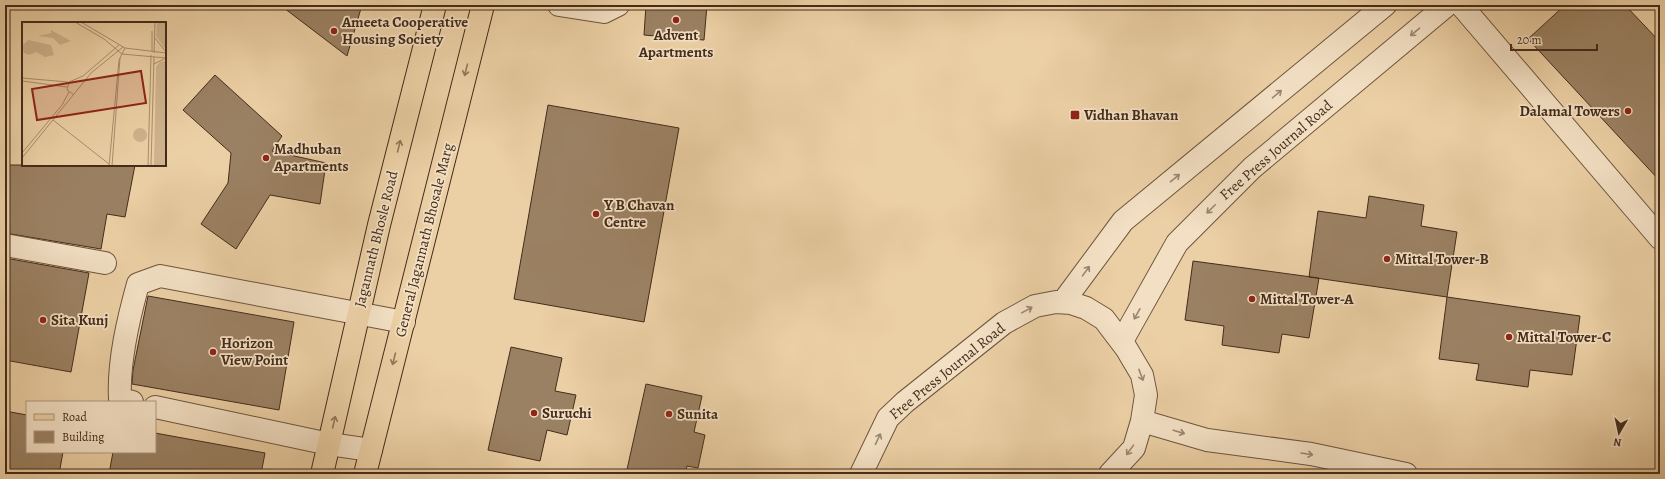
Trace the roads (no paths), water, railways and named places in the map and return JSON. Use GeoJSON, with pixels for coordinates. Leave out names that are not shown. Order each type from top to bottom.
{"type":"FeatureCollection","features":[{"type":"Feature","properties":{"kind":"main road","name":"Jagannath Bhosle Road"},"geometry":{"type":"LineString","coordinates":[[322,474],[379,225],[435,5]]}},
{"type":"Feature","properties":{"kind":"main road","name":"General Jagannath Bhosale Marg"},"geometry":{"type":"LineString","coordinates":[[365,474],[483,5]]}},
{"type":"Feature","properties":{"kind":"street"},"geometry":{"type":"LineString","coordinates":[[559,5],[604,12],[618,5]]}},
{"type":"Feature","properties":{"kind":"street"},"geometry":{"type":"LineString","coordinates":[[1063,302],[1123,221],[1384,5]]}},
{"type":"Feature","properties":{"kind":"street","name":"Free Press Journal Road"},"geometry":{"type":"LineString","coordinates":[[1122,341],[1177,243],[1252,168],[1447,5]]}},
{"type":"Feature","properties":{"kind":"street"},"geometry":{"type":"LineString","coordinates":[[1461,5],[1660,238]]}},
{"type":"Feature","properties":{"kind":"street"},"geometry":{"type":"LineString","coordinates":[[5,245],[105,262]]}},
{"type":"Feature","properties":{"kind":"street"},"geometry":{"type":"LineString","coordinates":[[128,401],[120,399],[120,384],[129,318],[138,284],[160,276],[404,322]]}},
{"type":"Feature","properties":{"kind":"street","name":"Free Press Journal Road"},"geometry":{"type":"LineString","coordinates":[[861,474],[888,418],[905,402],[1004,323],[1035,306],[1056,302],[1071,303],[1086,308],[1104,319],[1122,341],[1142,374],[1146,396],[1142,422],[1134,448],[1110,474]]}},
{"type":"Feature","properties":{"kind":"street"},"geometry":{"type":"LineString","coordinates":[[156,407],[329,444],[371,450]]}},
{"type":"Feature","properties":{"kind":"street"},"geometry":{"type":"LineString","coordinates":[[1142,422],[1207,440],[1311,454],[1406,474]]}},
{"type":"Feature","properties":{"kind":"place","name":"Advent Apartments"},"geometry":{"type":"Point","coordinates":[676,20]}},
{"type":"Feature","properties":{"kind":"place","name":"Ameeta Cooperative Housing Society"},"geometry":{"type":"Point","coordinates":[334,31]}},
{"type":"Feature","properties":{"kind":"place","name":"Dalamal Towers"},"geometry":{"type":"Point","coordinates":[1628,111]}},
{"type":"Feature","properties":{"kind":"place","name":"Vidhan Bhavan"},"geometry":{"type":"Point","coordinates":[1075,115]}},
{"type":"Feature","properties":{"kind":"place","name":"Madhuban Apartments"},"geometry":{"type":"Point","coordinates":[266,158]}},
{"type":"Feature","properties":{"kind":"place","name":"Y B Chavan Centre"},"geometry":{"type":"Point","coordinates":[596,214]}},
{"type":"Feature","properties":{"kind":"place","name":"Mittal Tower-B"},"geometry":{"type":"Point","coordinates":[1387,259]}},
{"type":"Feature","properties":{"kind":"place","name":"Mittal Tower-A"},"geometry":{"type":"Point","coordinates":[1252,299]}},
{"type":"Feature","properties":{"kind":"place","name":"Sita Kunj"},"geometry":{"type":"Point","coordinates":[43,320]}},
{"type":"Feature","properties":{"kind":"place","name":"Mittal Tower-C"},"geometry":{"type":"Point","coordinates":[1509,337]}},
{"type":"Feature","properties":{"kind":"place","name":"Horizon View Point"},"geometry":{"type":"Point","coordinates":[213,352]}},
{"type":"Feature","properties":{"kind":"place","name":"Suruchi"},"geometry":{"type":"Point","coordinates":[534,413]}},
{"type":"Feature","properties":{"kind":"place","name":"Sunita"},"geometry":{"type":"Point","coordinates":[669,414]}}]}
